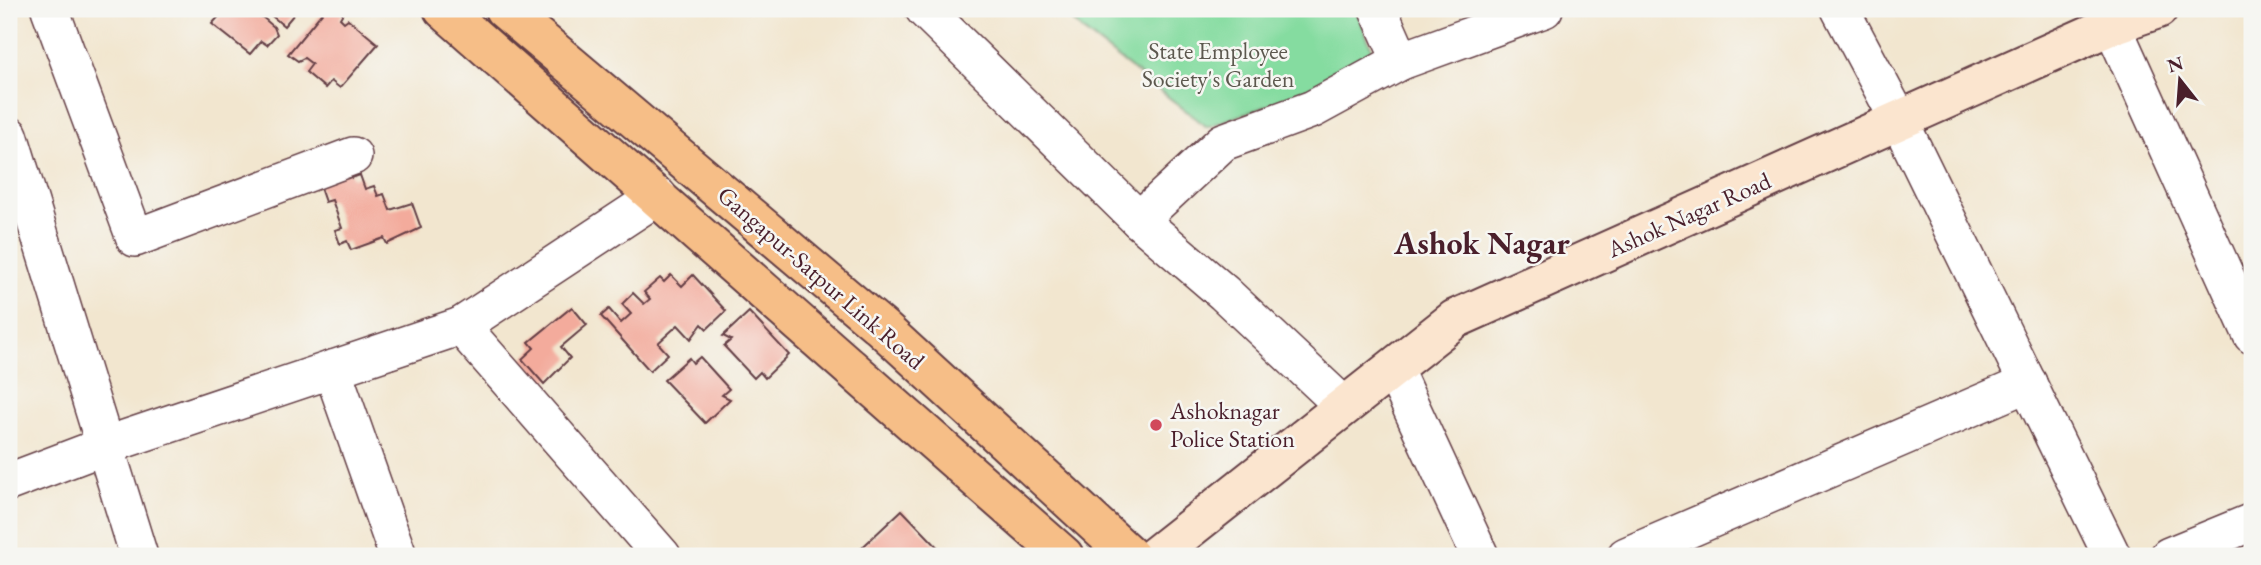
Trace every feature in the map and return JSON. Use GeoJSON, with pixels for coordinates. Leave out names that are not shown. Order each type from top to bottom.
{"type":"FeatureCollection","features":[{"type":"Feature","properties":{"kind":"main road","name":"Gangapur-Satpur Link Road"},"geometry":{"type":"LineString","coordinates":[[443,9],[658,195],[1064,556]]}},
{"type":"Feature","properties":{"kind":"main road","name":"Gangapur-Satpur Link Road"},"geometry":{"type":"LineString","coordinates":[[504,9],[882,328],[1130,556]]}},
{"type":"Feature","properties":{"kind":"street"},"geometry":{"type":"LineString","coordinates":[[50,9],[135,238],[352,156]]}},
{"type":"Feature","properties":{"kind":"street"},"geometry":{"type":"LineString","coordinates":[[924,9],[1139,220],[1224,293],[1344,406]]}},
{"type":"Feature","properties":{"kind":"street"},"geometry":{"type":"LineString","coordinates":[[1378,9],[1401,61]]}},
{"type":"Feature","properties":{"kind":"street"},"geometry":{"type":"LineString","coordinates":[[1139,220],[1223,142],[1313,109],[1401,61],[1544,9]]}},
{"type":"Feature","properties":{"kind":"street"},"geometry":{"type":"LineString","coordinates":[[1840,9],[1900,122],[2112,556]]}},
{"type":"Feature","properties":{"kind":"street","name":"Ashok Nagar Road"},"geometry":{"type":"LineString","coordinates":[[1155,556],[1455,319],[1900,122],[2112,24],[2158,9]]}},
{"type":"Feature","properties":{"kind":"street"},"geometry":{"type":"LineString","coordinates":[[2112,24],[2249,318]]}},
{"type":"Feature","properties":{"kind":"street"},"geometry":{"type":"LineString","coordinates":[[9,135],[139,556]]}},
{"type":"Feature","properties":{"kind":"street"},"geometry":{"type":"LineString","coordinates":[[9,482],[104,446],[461,326],[658,195]]}},
{"type":"Feature","properties":{"kind":"street"},"geometry":{"type":"LineString","coordinates":[[461,326],[662,556]]}},
{"type":"Feature","properties":{"kind":"street"},"geometry":{"type":"LineString","coordinates":[[1393,368],[1480,556]]}},
{"type":"Feature","properties":{"kind":"street"},"geometry":{"type":"LineString","coordinates":[[332,369],[398,556]]}},
{"type":"Feature","properties":{"kind":"street"},"geometry":{"type":"LineString","coordinates":[[1626,556],[2028,383]]}},
{"type":"Feature","properties":{"kind":"street"},"geometry":{"type":"LineString","coordinates":[[2169,556],[2252,522]]}},
{"type":"Feature","properties":{"kind":"green space","name":"State Employee Society's Garden"},"geometry":{"type":"Polygon","coordinates":[[[1061,9],[1356,9],[1373,52],[1307,92],[1207,127],[1083,31],[1061,9]]]}},
{"type":"Feature","properties":{"kind":"building"},"geometry":{"type":"Polygon","coordinates":[[[221,9],[289,9],[294,14],[284,26],[266,11],[261,16],[274,27],[277,34],[267,45],[261,41],[250,54],[212,24],[224,11],[221,9]]]}},
{"type":"Feature","properties":{"kind":"building"},"geometry":{"type":"Polygon","coordinates":[[[325,9],[337,9],[343,13],[340,18],[344,22],[348,19],[378,44],[340,88],[331,81],[325,88],[306,72],[312,64],[304,58],[298,61],[288,54],[325,9]]]}},
{"type":"Feature","properties":{"kind":"building"},"geometry":{"type":"Polygon","coordinates":[[[347,165],[352,178],[360,175],[365,189],[374,186],[378,196],[384,194],[390,210],[412,203],[421,228],[387,244],[384,238],[351,250],[347,241],[340,244],[335,230],[342,228],[332,200],[325,202],[316,176],[347,165]]]}},
{"type":"Feature","properties":{"kind":"building"},"geometry":{"type":"Polygon","coordinates":[[[671,275],[682,286],[693,275],[726,311],[707,329],[702,324],[691,339],[678,325],[658,343],[668,354],[650,371],[601,316],[609,309],[621,323],[631,314],[622,304],[633,293],[644,304],[650,299],[644,292],[660,278],[664,282],[671,275]]]}},
{"type":"Feature","properties":{"kind":"building"},"geometry":{"type":"Polygon","coordinates":[[[572,307],[587,325],[561,347],[570,358],[544,384],[522,359],[534,348],[529,342],[572,307]]]}},
{"type":"Feature","properties":{"kind":"building"},"geometry":{"type":"Polygon","coordinates":[[[749,312],[789,355],[765,378],[760,372],[754,378],[724,346],[731,340],[723,336],[749,312]]]}},
{"type":"Feature","properties":{"kind":"building"},"geometry":{"type":"Polygon","coordinates":[[[700,357],[729,389],[722,395],[730,399],[705,423],[664,380],[689,358],[693,363],[700,357]]]}},
{"type":"Feature","properties":{"kind":"building"},"geometry":{"type":"Polygon","coordinates":[[[902,510],[946,556],[853,556],[902,510]]]}},
{"type":"Feature","properties":{"kind":"place","name":"Ashoknagar Police Station"},"geometry":{"type":"Point","coordinates":[1156,425]}},
{"type":"Feature","properties":{"kind":"district","name":"Ashok Nagar"},"geometry":{"type":"Point","coordinates":[1482,243]}}]}
